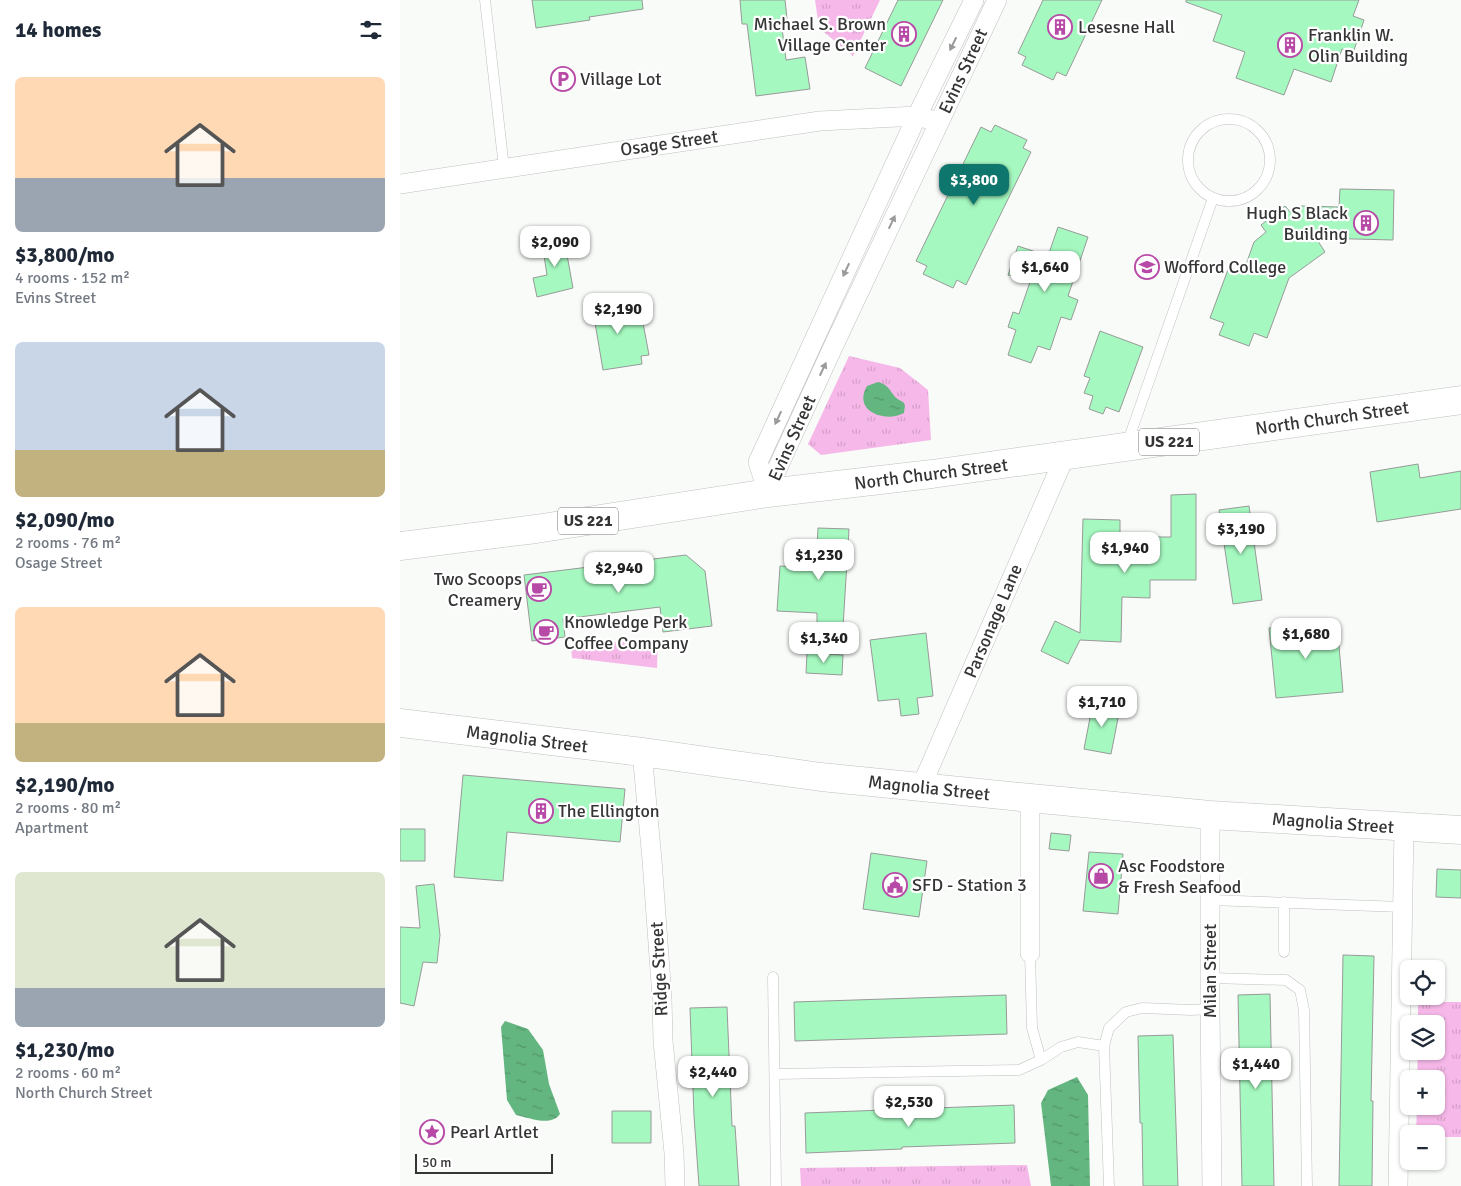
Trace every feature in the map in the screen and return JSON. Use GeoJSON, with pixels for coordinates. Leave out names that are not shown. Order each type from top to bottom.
{"type":"FeatureCollection","features":[{"type":"Feature","properties":{"kind":"street","name":"Evins Street"},"geometry":{"type":"LineString","coordinates":[[768,493],[758,462],[917,116],[974,0]]}},
{"type":"Feature","properties":{"kind":"street","name":"Evins Street"},"geometry":{"type":"LineString","coordinates":[[768,493],[773,478],[833,347],[997,0]]}},
{"type":"Feature","properties":{"kind":"street","name":"Osage Street"},"geometry":{"type":"LineString","coordinates":[[400,184],[820,121],[917,116],[939,122]]}},
{"type":"Feature","properties":{"kind":"street","name":"North Church Street"},"geometry":{"type":"LineString","coordinates":[[400,546],[536,529],[768,493],[871,482],[1126,448],[1461,400]]}},
{"type":"Feature","properties":{"kind":"street","name":"Parsonage Lane"},"geometry":{"type":"LineString","coordinates":[[921,787],[1065,456]]}},
{"type":"Feature","properties":{"kind":"street","name":"Magnolia Street"},"geometry":{"type":"LineString","coordinates":[[400,723],[642,752],[822,777],[1030,798],[1210,815],[1461,830]]}},
{"type":"Feature","properties":{"kind":"street","name":"Ridge Street"},"geometry":{"type":"LineString","coordinates":[[642,752],[652,860],[662,998],[663,1041],[674,1153],[675,1186]]}},
{"type":"Feature","properties":{"kind":"street"},"geometry":{"type":"LineString","coordinates":[[1030,798],[1030,953]]}},
{"type":"Feature","properties":{"kind":"street","name":"Milan Street"},"geometry":{"type":"LineString","coordinates":[[1210,815],[1212,1186]]}},
{"type":"Feature","properties":{"kind":"street"},"geometry":{"type":"LineString","coordinates":[[1398,1186],[1404,827]]}},
{"type":"Feature","properties":{"kind":"lane"},"geometry":{"type":"LineString","coordinates":[[485,0],[504,168]]}},
{"type":"Feature","properties":{"kind":"lane"},"geometry":{"type":"LineString","coordinates":[[1230,118],[1246,121],[1259,130],[1268,144],[1271,160],[1268,176],[1259,189],[1245,198],[1229,201],[1213,198],[1200,189],[1191,176],[1188,160],[1191,144],[1200,130],[1214,121],[1230,118]]}},
{"type":"Feature","properties":{"kind":"lane"},"geometry":{"type":"LineString","coordinates":[[1126,448],[1213,198]]}},
{"type":"Feature","properties":{"kind":"lane"},"geometry":{"type":"LineString","coordinates":[[1210,900],[1403,907]]}},
{"type":"Feature","properties":{"kind":"lane"},"geometry":{"type":"LineString","coordinates":[[1284,902],[1284,952]]}},
{"type":"Feature","properties":{"kind":"lane"},"geometry":{"type":"LineString","coordinates":[[1030,953],[1032,1028],[1041,1060]]}},
{"type":"Feature","properties":{"kind":"lane"},"geometry":{"type":"LineString","coordinates":[[773,977],[776,1186]]}},
{"type":"Feature","properties":{"kind":"lane"},"geometry":{"type":"LineString","coordinates":[[1210,978],[1286,980],[1300,990],[1304,1010],[1307,1186]]}},
{"type":"Feature","properties":{"kind":"lane"},"geometry":{"type":"LineString","coordinates":[[1108,1186],[1104,1046],[1109,1028],[1126,1012],[1142,1008],[1210,1009]]}},
{"type":"Feature","properties":{"kind":"lane"},"geometry":{"type":"LineString","coordinates":[[775,1074],[1019,1070],[1041,1060],[1061,1047],[1078,1042],[1104,1046]]}},
{"type":"Feature","properties":{"kind":"green space"},"geometry":{"type":"Polygon","coordinates":[[[815,0],[880,0],[853,56],[819,28],[815,0]]]}},
{"type":"Feature","properties":{"kind":"green space"},"geometry":{"type":"Polygon","coordinates":[[[849,356],[900,368],[928,390],[931,440],[821,455],[808,444],[849,356]]]}},
{"type":"Feature","properties":{"kind":"green space"},"geometry":{"type":"Polygon","coordinates":[[[658,639],[657,668],[572,658],[571,646],[658,639]]]}},
{"type":"Feature","properties":{"kind":"green space"},"geometry":{"type":"Polygon","coordinates":[[[1445,1002],[1461,1002],[1461,1137],[1445,1137],[1445,1125],[1416,1125],[1417,1115],[1445,1115],[1445,1070],[1417,1070],[1418,1060],[1445,1060],[1445,1015],[1418,1015],[1418,1005],[1445,1005],[1445,1002]]]}},
{"type":"Feature","properties":{"kind":"green space"},"geometry":{"type":"Polygon","coordinates":[[[1027,1165],[1031,1186],[801,1186],[800,1168],[1027,1165]]]}},
{"type":"Feature","properties":{"kind":"water"},"geometry":{"type":"Polygon","coordinates":[[[878,382],[886,386],[895,397],[903,402],[905,405],[904,413],[889,417],[880,416],[867,409],[864,403],[864,395],[867,386],[878,382]]]}},
{"type":"Feature","properties":{"kind":"water"},"geometry":{"type":"Polygon","coordinates":[[[505,1021],[528,1029],[543,1050],[549,1084],[560,1114],[556,1118],[546,1121],[516,1115],[507,1100],[501,1027],[505,1021]]]}},
{"type":"Feature","properties":{"kind":"water"},"geometry":{"type":"Polygon","coordinates":[[[1077,1077],[1088,1095],[1090,1186],[1051,1186],[1041,1103],[1048,1090],[1077,1077]]]}},
{"type":"Feature","properties":{"kind":"building"},"geometry":{"type":"Polygon","coordinates":[[[532,0],[642,0],[643,9],[589,17],[590,20],[536,28],[532,0]]]}},
{"type":"Feature","properties":{"kind":"building"},"geometry":{"type":"Polygon","coordinates":[[[740,0],[785,0],[787,19],[781,20],[786,60],[805,57],[810,89],[756,96],[747,24],[742,24],[740,0]]]}},
{"type":"Feature","properties":{"kind":"building","name":"Michael S. Brown Village Center"},"geometry":{"type":"Polygon","coordinates":[[[898,0],[943,0],[901,86],[865,68],[898,0]]]}},
{"type":"Feature","properties":{"kind":"building","name":"Lesesne Hall"},"geometry":{"type":"Polygon","coordinates":[[[1043,0],[1102,0],[1066,76],[1057,72],[1053,80],[1022,65],[1026,57],[1018,53],[1043,0]]]}},
{"type":"Feature","properties":{"kind":"building","name":"Franklin W. Olin Building"},"geometry":{"type":"Polygon","coordinates":[[[1186,0],[1359,0],[1353,16],[1364,20],[1353,53],[1342,49],[1331,82],[1294,69],[1284,95],[1236,78],[1245,52],[1213,41],[1222,15],[1186,2],[1186,0]]]}},
{"type":"Feature","properties":{"kind":"building"},"geometry":{"type":"Polygon","coordinates":[[[995,125],[1027,140],[1023,148],[1031,152],[966,285],[957,280],[953,288],[923,274],[927,266],[916,261],[981,127],[991,132],[995,125]]]}},
{"type":"Feature","properties":{"kind":"building"},"geometry":{"type":"Polygon","coordinates":[[[1340,189],[1394,190],[1393,240],[1316,238],[1325,252],[1289,278],[1267,338],[1254,333],[1249,346],[1219,335],[1224,323],[1210,318],[1229,267],[1243,273],[1254,242],[1266,232],[1261,225],[1285,206],[1292,214],[1301,206],[1339,207],[1340,189]]]}},
{"type":"Feature","properties":{"kind":"building"},"geometry":{"type":"Polygon","coordinates":[[[1058,227],[1088,237],[1068,296],[1078,300],[1071,320],[1061,317],[1050,350],[1038,346],[1031,363],[1008,355],[1016,330],[1008,327],[1013,312],[1019,314],[1030,282],[1008,275],[1018,246],[1048,256],[1058,227]]]}},
{"type":"Feature","properties":{"kind":"building"},"geometry":{"type":"Polygon","coordinates":[[[571,238],[573,254],[567,255],[573,288],[537,297],[533,278],[547,275],[542,243],[571,238]]]}},
{"type":"Feature","properties":{"kind":"building"},"geometry":{"type":"Polygon","coordinates":[[[607,298],[610,313],[640,307],[649,355],[641,356],[642,364],[603,370],[594,317],[588,318],[585,302],[607,298]]]}},
{"type":"Feature","properties":{"kind":"building"},"geometry":{"type":"Polygon","coordinates":[[[1100,331],[1143,347],[1119,412],[1106,407],[1103,414],[1089,409],[1093,396],[1084,393],[1090,378],[1084,376],[1100,331]]]}},
{"type":"Feature","properties":{"kind":"building"},"geometry":{"type":"Polygon","coordinates":[[[1418,464],[1420,478],[1461,471],[1461,509],[1377,522],[1370,472],[1418,464]]]}},
{"type":"Feature","properties":{"kind":"building"},"geometry":{"type":"Polygon","coordinates":[[[1196,494],[1196,580],[1150,580],[1150,598],[1122,597],[1121,642],[1080,640],[1068,664],[1041,651],[1055,621],[1080,633],[1083,519],[1120,520],[1120,537],[1171,537],[1171,495],[1196,494]]]}},
{"type":"Feature","properties":{"kind":"building"},"geometry":{"type":"Polygon","coordinates":[[[1249,506],[1262,600],[1233,604],[1219,510],[1249,506]]]}},
{"type":"Feature","properties":{"kind":"building"},"geometry":{"type":"Polygon","coordinates":[[[818,528],[849,529],[843,627],[817,625],[817,613],[777,611],[780,566],[816,568],[818,528]]]}},
{"type":"Feature","properties":{"kind":"building"},"geometry":{"type":"Polygon","coordinates":[[[686,555],[705,571],[712,626],[663,632],[660,607],[563,619],[565,637],[532,641],[524,575],[686,555]]]}},
{"type":"Feature","properties":{"kind":"building"},"geometry":{"type":"Polygon","coordinates":[[[1322,623],[1322,625],[1337,623],[1343,692],[1276,698],[1269,628],[1322,623]]]}},
{"type":"Feature","properties":{"kind":"building"},"geometry":{"type":"Polygon","coordinates":[[[926,633],[933,696],[917,698],[919,714],[901,716],[899,699],[878,701],[870,640],[926,633]]]}},
{"type":"Feature","properties":{"kind":"building"},"geometry":{"type":"Polygon","coordinates":[[[807,653],[843,655],[842,675],[806,673],[807,653]]]}},
{"type":"Feature","properties":{"kind":"building"},"geometry":{"type":"Polygon","coordinates":[[[1093,702],[1120,708],[1111,754],[1084,749],[1093,702]]]}},
{"type":"Feature","properties":{"kind":"building","name":"The Ellington"},"geometry":{"type":"Polygon","coordinates":[[[463,775],[625,789],[620,842],[507,832],[503,881],[454,877],[463,775]]]}},
{"type":"Feature","properties":{"kind":"building"},"geometry":{"type":"Polygon","coordinates":[[[400,829],[425,829],[425,861],[400,861],[400,829]]]}},
{"type":"Feature","properties":{"kind":"building"},"geometry":{"type":"Polygon","coordinates":[[[1051,833],[1071,835],[1069,851],[1049,849],[1051,833]]]}},
{"type":"Feature","properties":{"kind":"building"},"geometry":{"type":"Polygon","coordinates":[[[1089,852],[1123,854],[1118,914],[1083,911],[1089,852]]]}},
{"type":"Feature","properties":{"kind":"building","name":"SFD - Station 3"},"geometry":{"type":"Polygon","coordinates":[[[871,853],[927,861],[919,917],[863,909],[871,853]]]}},
{"type":"Feature","properties":{"kind":"building"},"geometry":{"type":"Polygon","coordinates":[[[1437,869],[1461,870],[1461,898],[1436,897],[1437,869]]]}},
{"type":"Feature","properties":{"kind":"building"},"geometry":{"type":"Polygon","coordinates":[[[434,884],[440,935],[437,963],[423,962],[414,1006],[400,1003],[400,927],[420,928],[416,886],[434,884]]]}},
{"type":"Feature","properties":{"kind":"building"},"geometry":{"type":"Polygon","coordinates":[[[1343,955],[1374,956],[1371,1101],[1373,1101],[1372,1186],[1339,1186],[1343,955]]]}},
{"type":"Feature","properties":{"kind":"building"},"geometry":{"type":"Polygon","coordinates":[[[1270,994],[1274,1186],[1242,1186],[1238,995],[1270,994]]]}},
{"type":"Feature","properties":{"kind":"building"},"geometry":{"type":"Polygon","coordinates":[[[1006,995],[1007,1034],[795,1041],[794,1002],[1006,995]]]}},
{"type":"Feature","properties":{"kind":"building"},"geometry":{"type":"Polygon","coordinates":[[[727,1007],[732,1126],[735,1126],[739,1186],[699,1186],[690,1008],[727,1007]]]}},
{"type":"Feature","properties":{"kind":"building"},"geometry":{"type":"Polygon","coordinates":[[[1173,1035],[1178,1186],[1143,1186],[1138,1036],[1173,1035]]]}},
{"type":"Feature","properties":{"kind":"building"},"geometry":{"type":"Polygon","coordinates":[[[1014,1105],[1015,1143],[806,1153],[805,1113],[1014,1105]]]}},
{"type":"Feature","properties":{"kind":"building"},"geometry":{"type":"Polygon","coordinates":[[[612,1111],[651,1111],[651,1143],[612,1143],[612,1111]]]}},
{"type":"Feature","properties":{"kind":"place","name":"Lesesne Hall"},"geometry":{"type":"Point","coordinates":[1060,27]}},
{"type":"Feature","properties":{"kind":"place","name":"Michael S. Brown Village Center"},"geometry":{"type":"Point","coordinates":[904,34]}},
{"type":"Feature","properties":{"kind":"place","name":"Franklin W. Olin Building"},"geometry":{"type":"Point","coordinates":[1290,45]}},
{"type":"Feature","properties":{"kind":"place","name":"Village Lot"},"geometry":{"type":"Point","coordinates":[563,79]}},
{"type":"Feature","properties":{"kind":"place","name":"Hugh S Black Building"},"geometry":{"type":"Point","coordinates":[1366,223]}},
{"type":"Feature","properties":{"kind":"place","name":"Wofford College"},"geometry":{"type":"Point","coordinates":[1147,267]}},
{"type":"Feature","properties":{"kind":"place","name":"Two Scoops Creamery"},"geometry":{"type":"Point","coordinates":[539,589]}},
{"type":"Feature","properties":{"kind":"place","name":"Knowledge Perk Coffee Company"},"geometry":{"type":"Point","coordinates":[546,632]}},
{"type":"Feature","properties":{"kind":"place","name":"The Ellington"},"geometry":{"type":"Point","coordinates":[541,811]}},
{"type":"Feature","properties":{"kind":"place","name":"Asc Foodstore & Fresh Seafood"},"geometry":{"type":"Point","coordinates":[1101,876]}},
{"type":"Feature","properties":{"kind":"place","name":"SFD - Station 3"},"geometry":{"type":"Point","coordinates":[895,885]}},
{"type":"Feature","properties":{"kind":"place","name":"Pearl Artlet"},"geometry":{"type":"Point","coordinates":[432,1132]}}]}
